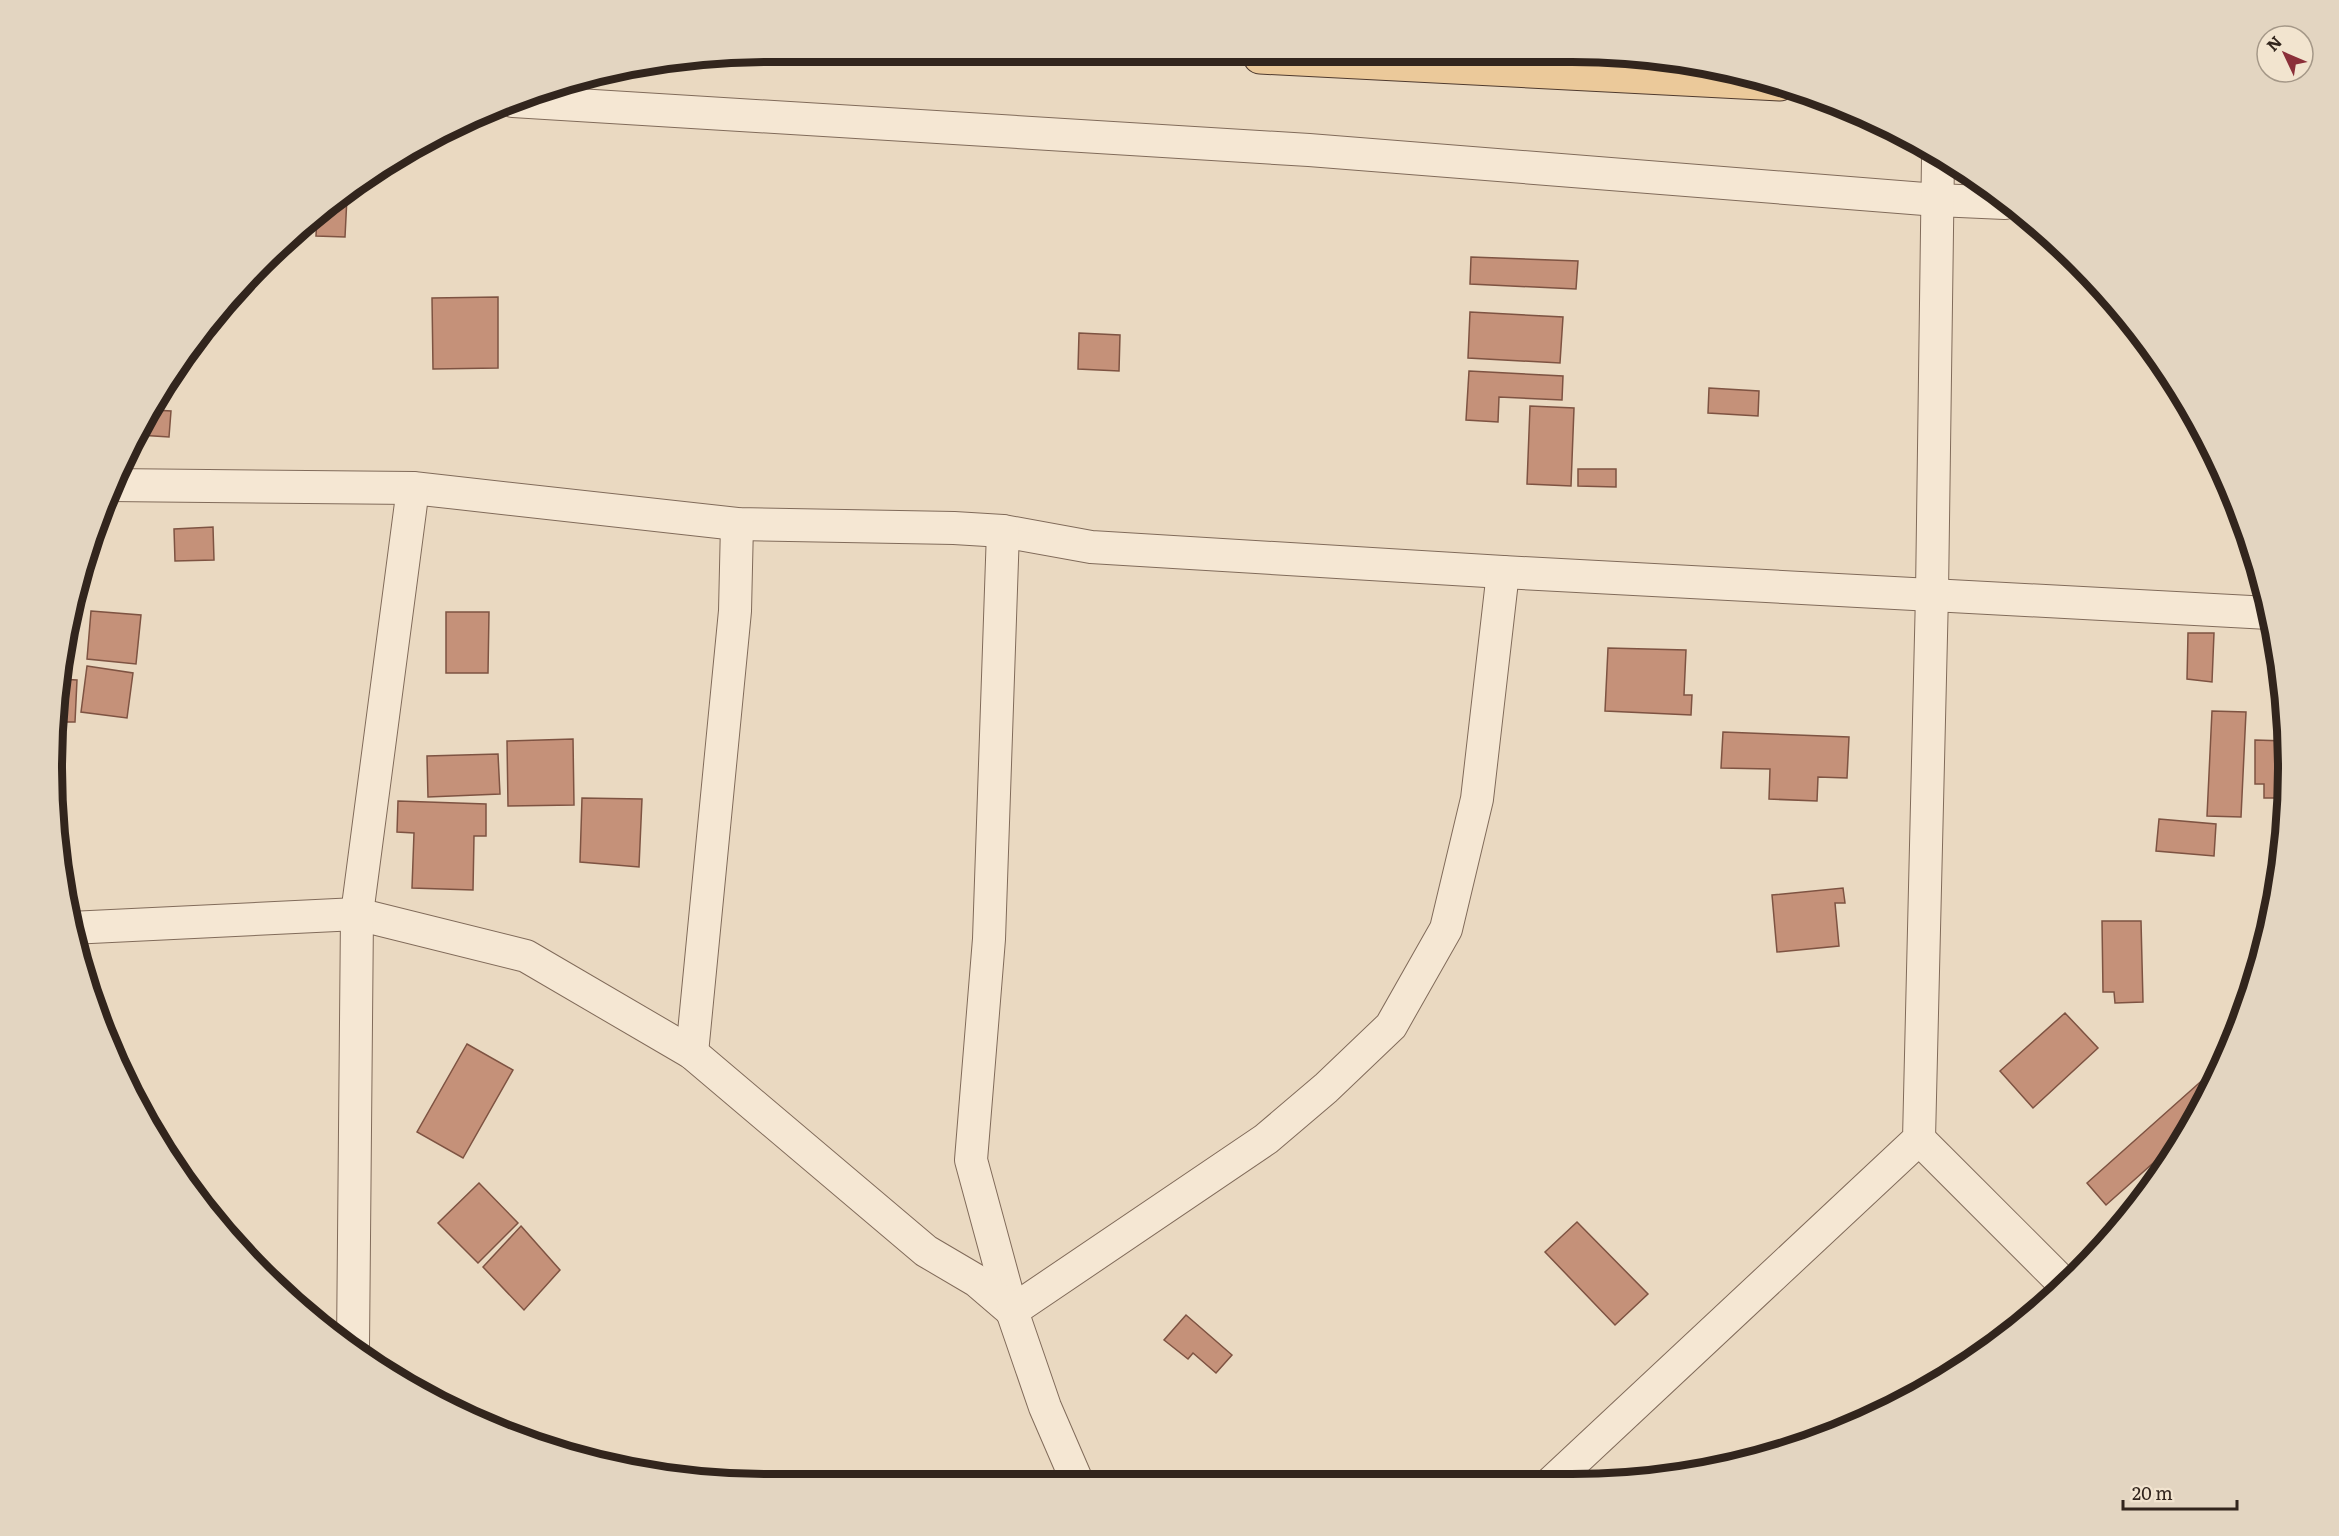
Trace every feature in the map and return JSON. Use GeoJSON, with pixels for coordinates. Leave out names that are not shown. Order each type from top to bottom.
{"type":"FeatureCollection","features":[{"type":"Feature","properties":{"kind":"main road"},"geometry":{"type":"LineString","coordinates":[[1356,62],[1737,82]]}},
{"type":"Feature","properties":{"kind":"street"},"geometry":{"type":"LineString","coordinates":[[532,102],[1310,150],[1937,200],[1995,203]]}},
{"type":"Feature","properties":{"kind":"street"},"geometry":{"type":"LineString","coordinates":[[1561,1474],[1919,1139],[1932,594],[1938,165]]}},
{"type":"Feature","properties":{"kind":"street"},"geometry":{"type":"LineString","coordinates":[[121,485],[413,488],[737,524],[1003,531],[1091,547],[1503,572],[2260,612]]}},
{"type":"Feature","properties":{"kind":"street"},"geometry":{"type":"LineString","coordinates":[[353,1340],[357,914],[413,488]]}},
{"type":"Feature","properties":{"kind":"street"},"geometry":{"type":"LineString","coordinates":[[692,1053],[735,611],[737,524]]}},
{"type":"Feature","properties":{"kind":"street"},"geometry":{"type":"LineString","coordinates":[[1003,531],[989,939],[971,1160],[1012,1311],[1045,1407],[1074,1474]]}},
{"type":"Feature","properties":{"kind":"street"},"geometry":{"type":"LineString","coordinates":[[1012,1311],[1266,1139],[1326,1088],[1391,1026],[1446,929],[1477,799],[1503,572]]}},
{"type":"Feature","properties":{"kind":"street"},"geometry":{"type":"LineString","coordinates":[[80,927],[357,914],[526,956],[692,1053],[926,1251],[977,1281],[1012,1311]]}},
{"type":"Feature","properties":{"kind":"street"},"geometry":{"type":"LineString","coordinates":[[1919,1139],[2059,1279]]}},
{"type":"Feature","properties":{"kind":"building"},"geometry":{"type":"Polygon","coordinates":[[[347,201],[345,237],[316,236],[317,225],[347,201]]]}},
{"type":"Feature","properties":{"kind":"building"},"geometry":{"type":"Polygon","coordinates":[[[1471,257],[1578,261],[1576,289],[1470,284],[1471,257]]]}},
{"type":"Feature","properties":{"kind":"building"},"geometry":{"type":"Polygon","coordinates":[[[498,297],[498,368],[433,369],[432,298],[498,297]]]}},
{"type":"Feature","properties":{"kind":"building"},"geometry":{"type":"Polygon","coordinates":[[[1470,312],[1563,317],[1560,363],[1468,358],[1470,312]]]}},
{"type":"Feature","properties":{"kind":"building"},"geometry":{"type":"Polygon","coordinates":[[[1079,333],[1120,335],[1119,371],[1078,369],[1079,333]]]}},
{"type":"Feature","properties":{"kind":"building"},"geometry":{"type":"Polygon","coordinates":[[[1469,371],[1563,376],[1562,400],[1499,397],[1498,422],[1466,420],[1469,371]]]}},
{"type":"Feature","properties":{"kind":"building"},"geometry":{"type":"Polygon","coordinates":[[[1709,388],[1759,391],[1758,416],[1708,413],[1709,388]]]}},
{"type":"Feature","properties":{"kind":"building"},"geometry":{"type":"Polygon","coordinates":[[[1530,406],[1574,408],[1571,486],[1527,484],[1530,406]]]}},
{"type":"Feature","properties":{"kind":"building"},"geometry":{"type":"Polygon","coordinates":[[[159,410],[171,411],[169,437],[145,435],[159,410]]]}},
{"type":"Feature","properties":{"kind":"building"},"geometry":{"type":"Polygon","coordinates":[[[1578,469],[1616,469],[1616,487],[1578,486],[1578,469]]]}},
{"type":"Feature","properties":{"kind":"building"},"geometry":{"type":"Polygon","coordinates":[[[213,527],[214,560],[175,561],[174,529],[213,527]]]}},
{"type":"Feature","properties":{"kind":"building"},"geometry":{"type":"Polygon","coordinates":[[[91,611],[141,615],[136,664],[87,659],[91,611]]]}},
{"type":"Feature","properties":{"kind":"building"},"geometry":{"type":"Polygon","coordinates":[[[446,612],[489,612],[488,673],[446,673],[446,612]]]}},
{"type":"Feature","properties":{"kind":"building"},"geometry":{"type":"Polygon","coordinates":[[[2188,633],[2214,633],[2212,682],[2187,679],[2188,633]]]}},
{"type":"Feature","properties":{"kind":"building"},"geometry":{"type":"Polygon","coordinates":[[[1608,648],[1686,650],[1684,695],[1692,695],[1691,715],[1605,711],[1608,648]]]}},
{"type":"Feature","properties":{"kind":"building"},"geometry":{"type":"Polygon","coordinates":[[[87,666],[133,673],[127,718],[81,712],[87,666]]]}},
{"type":"Feature","properties":{"kind":"building"},"geometry":{"type":"Polygon","coordinates":[[[68,680],[77,680],[75,722],[63,722],[68,680]]]}},
{"type":"Feature","properties":{"kind":"building"},"geometry":{"type":"Polygon","coordinates":[[[2212,711],[2246,712],[2241,817],[2207,816],[2212,711]]]}},
{"type":"Feature","properties":{"kind":"building"},"geometry":{"type":"Polygon","coordinates":[[[1723,732],[1849,737],[1847,778],[1818,777],[1817,801],[1769,799],[1770,769],[1721,768],[1723,732]]]}},
{"type":"Feature","properties":{"kind":"building"},"geometry":{"type":"Polygon","coordinates":[[[573,739],[574,805],[508,806],[507,741],[573,739]]]}},
{"type":"Feature","properties":{"kind":"building"},"geometry":{"type":"Polygon","coordinates":[[[2255,740],[2277,741],[2277,798],[2264,798],[2264,784],[2255,784],[2255,740]]]}},
{"type":"Feature","properties":{"kind":"building"},"geometry":{"type":"Polygon","coordinates":[[[498,754],[500,794],[428,797],[427,756],[498,754]]]}},
{"type":"Feature","properties":{"kind":"building"},"geometry":{"type":"Polygon","coordinates":[[[582,798],[642,799],[639,867],[580,862],[582,798]]]}},
{"type":"Feature","properties":{"kind":"building"},"geometry":{"type":"Polygon","coordinates":[[[398,801],[486,804],[486,836],[474,836],[473,890],[412,888],[414,833],[397,832],[398,801]]]}},
{"type":"Feature","properties":{"kind":"building"},"geometry":{"type":"Polygon","coordinates":[[[2159,819],[2216,824],[2214,856],[2156,851],[2159,819]]]}},
{"type":"Feature","properties":{"kind":"building"},"geometry":{"type":"Polygon","coordinates":[[[1843,888],[1845,903],[1835,903],[1839,946],[1777,952],[1772,895],[1843,888]]]}},
{"type":"Feature","properties":{"kind":"building"},"geometry":{"type":"Polygon","coordinates":[[[2102,921],[2141,921],[2143,1002],[2115,1003],[2114,992],[2103,992],[2102,921]]]}},
{"type":"Feature","properties":{"kind":"building"},"geometry":{"type":"Polygon","coordinates":[[[2065,1013],[2098,1048],[2033,1108],[2000,1071],[2065,1013]]]}},
{"type":"Feature","properties":{"kind":"building"},"geometry":{"type":"Polygon","coordinates":[[[467,1044],[513,1070],[463,1158],[417,1132],[467,1044]]]}},
{"type":"Feature","properties":{"kind":"building"},"geometry":{"type":"Polygon","coordinates":[[[2207,1076],[2161,1156],[2106,1205],[2087,1183],[2207,1076]]]}},
{"type":"Feature","properties":{"kind":"building"},"geometry":{"type":"Polygon","coordinates":[[[479,1183],[518,1223],[478,1263],[438,1223],[479,1183]]]}},
{"type":"Feature","properties":{"kind":"building"},"geometry":{"type":"Polygon","coordinates":[[[1577,1222],[1648,1294],[1615,1325],[1545,1252],[1577,1222]]]}},
{"type":"Feature","properties":{"kind":"building"},"geometry":{"type":"Polygon","coordinates":[[[521,1226],[560,1270],[524,1310],[483,1267],[521,1226]]]}},
{"type":"Feature","properties":{"kind":"building"},"geometry":{"type":"Polygon","coordinates":[[[1186,1315],[1232,1355],[1216,1373],[1193,1353],[1188,1359],[1164,1340],[1186,1315]]]}}]}
